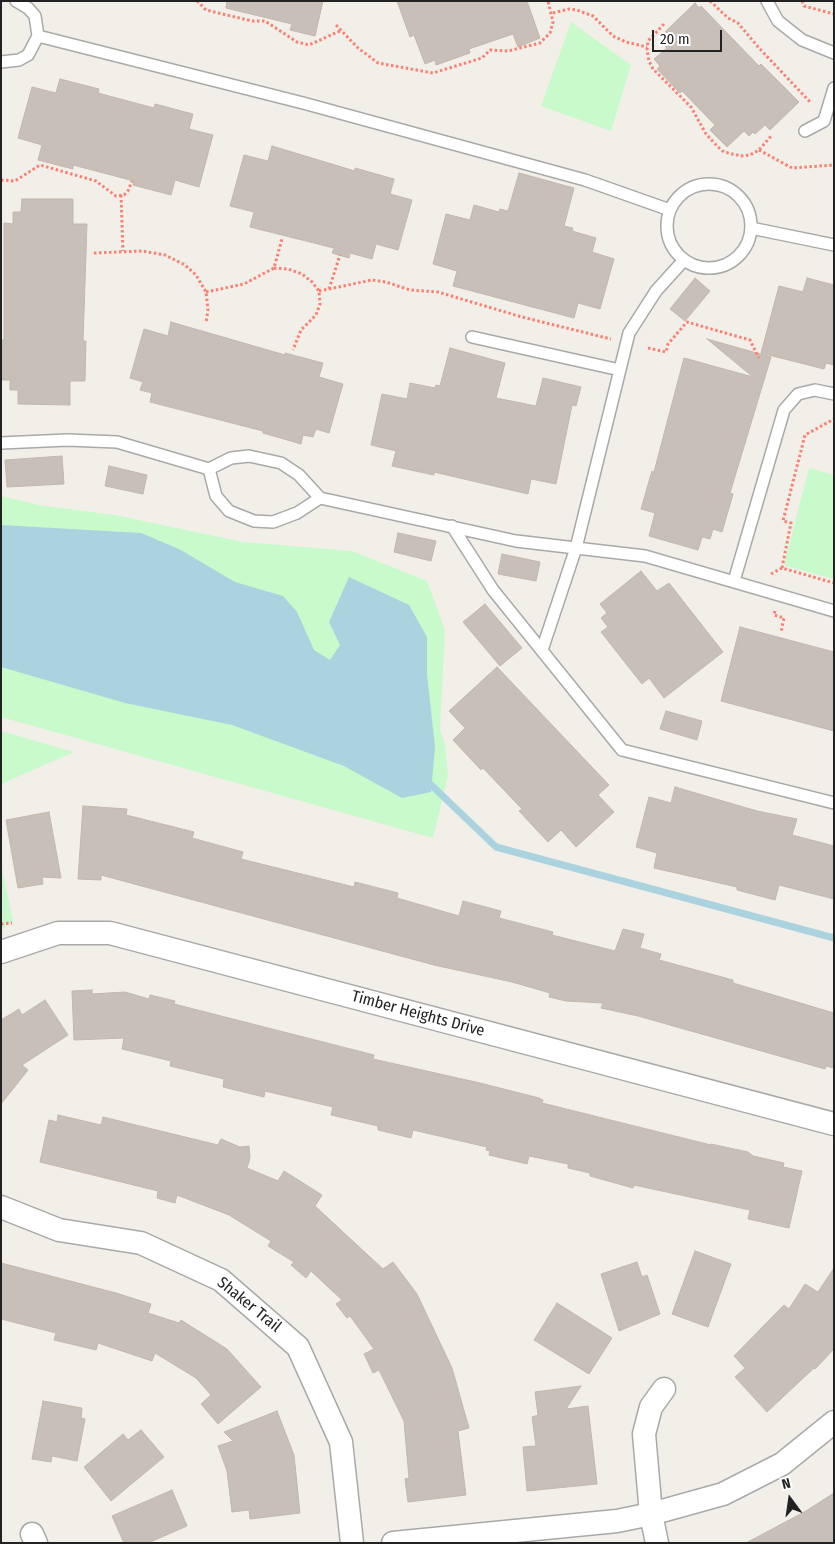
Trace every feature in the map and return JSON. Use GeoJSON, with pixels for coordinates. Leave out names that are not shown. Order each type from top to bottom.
{"type":"FeatureCollection","features":[{"type":"Feature","properties":{"kind":"street","name":"Timber Heights Drive"},"geometry":{"type":"LineString","coordinates":[[1,952],[58,933],[110,933],[834,1124]]}},
{"type":"Feature","properties":{"kind":"street","name":"Shaker Trail"},"geometry":{"type":"LineString","coordinates":[[1,1207],[59,1230],[142,1243],[221,1280],[298,1347],[341,1442],[352,1543]]}},
{"type":"Feature","properties":{"kind":"street"},"geometry":{"type":"LineString","coordinates":[[657,1543],[651,1514],[644,1434],[651,1408],[664,1390]]}},
{"type":"Feature","properties":{"kind":"street"},"geometry":{"type":"LineString","coordinates":[[393,1543],[617,1521],[651,1514],[723,1494],[782,1464],[834,1422]]}},
{"type":"Feature","properties":{"kind":"lane"},"geometry":{"type":"LineString","coordinates":[[1,62],[19,60],[28,55],[38,36],[34,16],[28,8],[16,1]]}},
{"type":"Feature","properties":{"kind":"lane"},"geometry":{"type":"LineString","coordinates":[[766,1],[778,21],[802,40],[834,54]]}},
{"type":"Feature","properties":{"kind":"lane"},"geometry":{"type":"LineString","coordinates":[[38,36],[304,103],[584,180],[670,210]]}},
{"type":"Feature","properties":{"kind":"lane"},"geometry":{"type":"LineString","coordinates":[[804,131],[824,121],[834,88]]}},
{"type":"Feature","properties":{"kind":"lane"},"geometry":{"type":"LineString","coordinates":[[712,184],[725,187],[745,203],[750,215],[752,228],[749,241],[743,252],[721,266],[708,268],[696,266],[684,260],[675,250],[669,237],[667,224],[670,210],[677,199],[687,190],[699,185],[712,184]]}},
{"type":"Feature","properties":{"kind":"lane"},"geometry":{"type":"LineString","coordinates":[[752,228],[834,245]]}},
{"type":"Feature","properties":{"kind":"lane"},"geometry":{"type":"LineString","coordinates":[[542,650],[576,548],[628,333],[656,291],[684,260]]}},
{"type":"Feature","properties":{"kind":"lane"},"geometry":{"type":"LineString","coordinates":[[472,337],[620,370]]}},
{"type":"Feature","properties":{"kind":"lane"},"geometry":{"type":"LineString","coordinates":[[734,581],[784,410],[798,394],[815,390],[834,394]]}},
{"type":"Feature","properties":{"kind":"lane"},"geometry":{"type":"LineString","coordinates":[[1,443],[67,440],[117,442],[209,468],[231,458],[249,456],[281,463],[299,476],[320,498],[516,541],[645,556],[834,611]]}},
{"type":"Feature","properties":{"kind":"lane"},"geometry":{"type":"LineString","coordinates":[[209,468],[216,496],[229,511],[254,521],[273,522],[297,513],[320,498]]}},
{"type":"Feature","properties":{"kind":"lane"},"geometry":{"type":"LineString","coordinates":[[452,526],[493,590],[622,750],[834,802]]}},
{"type":"Feature","properties":{"kind":"path"},"geometry":{"type":"LineString","coordinates":[[197,1],[206,10],[252,21],[265,21],[297,42],[309,45],[340,32]]}},
{"type":"Feature","properties":{"kind":"path"},"geometry":{"type":"LineString","coordinates":[[336,25],[340,32],[378,62],[433,73],[482,58],[490,50],[508,51],[540,43],[550,33],[553,22],[548,1]]}},
{"type":"Feature","properties":{"kind":"path"},"geometry":{"type":"LineString","coordinates":[[710,1],[728,18],[738,23],[758,48],[811,101],[810,109]]}},
{"type":"Feature","properties":{"kind":"path"},"geometry":{"type":"LineString","coordinates":[[802,1],[804,6],[834,14]]}},
{"type":"Feature","properties":{"kind":"path"},"geometry":{"type":"LineString","coordinates":[[552,13],[569,9],[577,10],[593,16],[613,36],[626,42],[648,47]]}},
{"type":"Feature","properties":{"kind":"path"},"geometry":{"type":"LineString","coordinates":[[664,24],[648,41],[653,69],[691,107],[706,134],[718,147],[724,152],[741,156],[750,155],[758,150],[772,135]]}},
{"type":"Feature","properties":{"kind":"path"},"geometry":{"type":"LineString","coordinates":[[758,150],[792,168],[834,164]]}},
{"type":"Feature","properties":{"kind":"path"},"geometry":{"type":"LineString","coordinates":[[1,180],[16,181],[40,165],[96,181],[111,194],[121,196],[128,191],[132,180]]}},
{"type":"Feature","properties":{"kind":"path"},"geometry":{"type":"LineString","coordinates":[[121,196],[123,251]]}},
{"type":"Feature","properties":{"kind":"path"},"geometry":{"type":"LineString","coordinates":[[274,268],[282,239]]}},
{"type":"Feature","properties":{"kind":"path"},"geometry":{"type":"LineString","coordinates":[[94,254],[123,251],[157,253],[178,262],[196,275],[206,292],[208,310],[206,324]]}},
{"type":"Feature","properties":{"kind":"path"},"geometry":{"type":"LineString","coordinates":[[329,289],[340,255]]}},
{"type":"Feature","properties":{"kind":"path"},"geometry":{"type":"LineString","coordinates":[[206,292],[244,284],[274,268],[288,269],[302,274],[319,291],[320,304],[316,315],[300,330],[294,350]]}},
{"type":"Feature","properties":{"kind":"path"},"geometry":{"type":"LineString","coordinates":[[319,291],[372,280],[386,282],[410,290],[438,292],[522,317],[612,339]]}},
{"type":"Feature","properties":{"kind":"path"},"geometry":{"type":"LineString","coordinates":[[648,348],[666,352],[672,338],[687,322],[750,340],[759,358]]}},
{"type":"Feature","properties":{"kind":"path"},"geometry":{"type":"LineString","coordinates":[[782,568],[791,524],[783,521],[805,435],[834,419]]}},
{"type":"Feature","properties":{"kind":"path"},"geometry":{"type":"LineString","coordinates":[[768,576],[782,568],[834,583]]}},
{"type":"Feature","properties":{"kind":"path"},"geometry":{"type":"LineString","coordinates":[[775,610],[774,615],[784,618],[781,632]]}},
{"type":"Feature","properties":{"kind":"green space"},"geometry":{"type":"Polygon","coordinates":[[[571,22],[631,65],[611,131],[541,106],[571,22]]]}},
{"type":"Feature","properties":{"kind":"green space"},"geometry":{"type":"Polygon","coordinates":[[[809,468],[834,475],[834,579],[786,566],[785,561],[809,468]]]}},
{"type":"Feature","properties":{"kind":"green space"},"geometry":{"type":"Polygon","coordinates":[[[1,496],[39,505],[115,515],[243,542],[352,551],[427,581],[445,630],[440,730],[445,745],[448,776],[433,838],[1,717],[1,496]]]}},
{"type":"Feature","properties":{"kind":"green space"},"geometry":{"type":"Polygon","coordinates":[[[1,731],[74,752],[1,784],[1,731]]]}},
{"type":"Feature","properties":{"kind":"green space"},"geometry":{"type":"Polygon","coordinates":[[[1,864],[13,921],[1,930],[1,864]]]}},
{"type":"Feature","properties":{"kind":"water"},"geometry":{"type":"Polygon","coordinates":[[[1,525],[141,533],[179,549],[235,582],[283,596],[297,612],[314,650],[330,660],[340,645],[329,622],[349,577],[409,605],[427,637],[427,674],[435,747],[431,792],[402,798],[344,766],[232,725],[125,703],[1,667],[1,525]]]}},
{"type":"Feature","properties":{"kind":"building"},"geometry":{"type":"Polygon","coordinates":[[[227,1],[323,1],[315,36],[290,30],[292,24],[226,8],[227,1]]]}},
{"type":"Feature","properties":{"kind":"building"},"geometry":{"type":"Polygon","coordinates":[[[397,1],[527,1],[540,38],[518,47],[513,34],[469,49],[470,53],[436,65],[435,60],[425,64],[414,35],[410,37],[397,1]]]}},
{"type":"Feature","properties":{"kind":"building"},"geometry":{"type":"Polygon","coordinates":[[[695,3],[699,8],[701,6],[759,66],[761,64],[799,102],[770,130],[765,125],[755,134],[753,132],[749,136],[744,131],[727,147],[710,130],[715,125],[682,91],[680,93],[657,69],[660,66],[654,59],[667,48],[664,45],[670,38],[665,32],[695,3]]]}},
{"type":"Feature","properties":{"kind":"building"},"geometry":{"type":"Polygon","coordinates":[[[60,79],[99,89],[98,93],[154,108],[155,104],[193,114],[189,129],[213,135],[199,187],[175,180],[171,195],[133,185],[134,181],[73,165],[73,169],[38,160],[42,145],[18,138],[32,87],[56,93],[60,79]]]}},
{"type":"Feature","properties":{"kind":"building"},"geometry":{"type":"Polygon","coordinates":[[[272,146],[355,171],[355,168],[394,179],[390,194],[412,200],[398,250],[376,244],[372,259],[350,253],[349,258],[332,253],[334,248],[250,227],[254,212],[230,206],[244,155],[268,161],[272,146]]]}},
{"type":"Feature","properties":{"kind":"building"},"geometry":{"type":"Polygon","coordinates":[[[519,173],[574,188],[564,226],[573,228],[572,231],[596,238],[592,252],[614,259],[600,309],[578,303],[574,318],[453,286],[457,271],[433,264],[446,214],[470,220],[474,205],[499,212],[500,209],[508,211],[519,173]]]}},
{"type":"Feature","properties":{"kind":"building"},"geometry":{"type":"Polygon","coordinates":[[[22,199],[73,199],[73,224],[87,224],[83,341],[86,341],[85,381],[70,381],[70,405],[18,404],[18,390],[10,390],[10,380],[1,380],[1,340],[4,340],[4,223],[13,224],[13,212],[21,212],[22,199]]]}},
{"type":"Feature","properties":{"kind":"building"},"geometry":{"type":"Polygon","coordinates":[[[695,278],[710,291],[685,321],[670,309],[695,278]]]}},
{"type":"Feature","properties":{"kind":"building"},"geometry":{"type":"Polygon","coordinates":[[[807,278],[834,285],[834,365],[826,363],[824,369],[761,353],[779,286],[803,292],[807,278]]]}},
{"type":"Feature","properties":{"kind":"building"},"geometry":{"type":"Polygon","coordinates":[[[171,322],[285,355],[285,353],[323,363],[319,377],[343,384],[329,433],[316,429],[313,437],[303,435],[301,444],[263,433],[263,431],[150,402],[152,393],[140,390],[143,382],[130,378],[144,329],[168,336],[171,322]]]}},
{"type":"Feature","properties":{"kind":"building"},"geometry":{"type":"Polygon","coordinates":[[[707,339],[771,357],[730,493],[733,494],[722,532],[713,529],[710,539],[702,537],[698,550],[649,536],[655,513],[641,509],[652,471],[654,472],[684,358],[753,377],[707,339]]]}},
{"type":"Feature","properties":{"kind":"building"},"geometry":{"type":"Polygon","coordinates":[[[450,348],[505,363],[496,398],[536,406],[543,378],[581,387],[576,406],[572,405],[556,484],[531,479],[528,494],[434,472],[434,475],[392,466],[396,451],[371,445],[382,394],[407,399],[410,383],[435,388],[436,385],[440,386],[450,348]]]}},
{"type":"Feature","properties":{"kind":"building"},"geometry":{"type":"Polygon","coordinates":[[[62,456],[64,484],[7,487],[5,460],[62,456]]]}},
{"type":"Feature","properties":{"kind":"building"},"geometry":{"type":"Polygon","coordinates":[[[109,466],[147,475],[143,494],[105,486],[109,466]]]}},
{"type":"Feature","properties":{"kind":"building"},"geometry":{"type":"Polygon","coordinates":[[[398,533],[436,541],[431,561],[394,552],[398,533]]]}},
{"type":"Feature","properties":{"kind":"building"},"geometry":{"type":"Polygon","coordinates":[[[502,554],[540,562],[536,581],[498,574],[502,554]]]}},
{"type":"Feature","properties":{"kind":"building"},"geometry":{"type":"Polygon","coordinates":[[[641,571],[657,591],[669,583],[723,652],[664,698],[649,678],[642,684],[601,632],[608,627],[601,618],[607,613],[600,604],[641,571]]]}},
{"type":"Feature","properties":{"kind":"building"},"geometry":{"type":"Polygon","coordinates":[[[485,604],[522,648],[500,666],[463,622],[485,604]]]}},
{"type":"Feature","properties":{"kind":"building"},"geometry":{"type":"Polygon","coordinates":[[[740,627],[834,652],[834,731],[721,701],[740,627]]]}},
{"type":"Feature","properties":{"kind":"building"},"geometry":{"type":"Polygon","coordinates":[[[497,667],[609,785],[598,795],[614,812],[576,847],[561,830],[548,842],[519,811],[522,809],[453,740],[465,728],[449,711],[497,667]]]}},
{"type":"Feature","properties":{"kind":"building"},"geometry":{"type":"Polygon","coordinates":[[[666,711],[702,721],[697,740],[660,729],[666,711]]]}},
{"type":"Feature","properties":{"kind":"building"},"geometry":{"type":"Polygon","coordinates":[[[675,787],[757,811],[797,819],[792,835],[834,846],[834,899],[779,885],[775,900],[737,890],[737,887],[654,868],[657,853],[636,847],[649,797],[671,803],[675,787]]]}},
{"type":"Feature","properties":{"kind":"building"},"geometry":{"type":"Polygon","coordinates":[[[83,806],[127,809],[126,815],[194,832],[192,838],[243,852],[241,859],[354,887],[355,882],[398,893],[397,898],[459,916],[463,901],[501,911],[499,918],[553,932],[552,935],[615,951],[623,929],[644,934],[640,948],[661,954],[659,960],[733,980],[733,983],[834,1013],[834,1068],[826,1066],[825,1069],[638,1016],[601,1008],[603,1003],[566,1001],[549,997],[550,993],[512,982],[434,965],[101,875],[101,880],[78,879],[83,806]]]}},
{"type":"Feature","properties":{"kind":"building"},"geometry":{"type":"Polygon","coordinates":[[[49,812],[61,878],[42,877],[43,884],[18,888],[6,820],[49,812]]]}},
{"type":"Feature","properties":{"kind":"building"},"geometry":{"type":"Polygon","coordinates":[[[92,990],[92,994],[125,992],[149,999],[150,995],[175,1001],[174,1004],[374,1055],[373,1059],[480,1083],[539,1098],[543,1100],[542,1103],[711,1145],[748,1152],[753,1156],[784,1163],[783,1167],[802,1171],[789,1228],[748,1219],[750,1210],[634,1185],[633,1188],[590,1176],[590,1173],[568,1168],[568,1164],[529,1156],[527,1164],[489,1155],[490,1151],[486,1150],[487,1147],[413,1130],[411,1138],[378,1130],[378,1126],[331,1115],[333,1107],[265,1091],[264,1097],[223,1087],[224,1079],[170,1066],[171,1061],[122,1049],[124,1038],[74,1040],[72,991],[92,990]]]}},
{"type":"Feature","properties":{"kind":"building"},"geometry":{"type":"Polygon","coordinates":[[[45,1000],[68,1035],[22,1065],[28,1070],[1,1104],[1,1020],[19,1009],[22,1015],[45,1000]]]}},
{"type":"Feature","properties":{"kind":"building"},"geometry":{"type":"Polygon","coordinates":[[[58,1115],[101,1125],[103,1117],[218,1145],[221,1139],[240,1147],[249,1146],[250,1158],[247,1168],[278,1181],[284,1171],[322,1195],[315,1206],[383,1269],[393,1262],[417,1294],[452,1368],[469,1428],[458,1431],[466,1495],[408,1502],[405,1479],[409,1478],[404,1421],[379,1370],[373,1373],[364,1354],[374,1349],[350,1316],[347,1318],[336,1304],[342,1300],[311,1271],[306,1278],[291,1265],[294,1262],[268,1246],[271,1241],[229,1215],[177,1195],[175,1203],[157,1198],[158,1191],[40,1162],[49,1120],[57,1122],[58,1115]]]}},
{"type":"Feature","properties":{"kind":"building"},"geometry":{"type":"Polygon","coordinates":[[[695,1251],[731,1264],[708,1327],[672,1314],[695,1251]]]}},
{"type":"Feature","properties":{"kind":"building"},"geometry":{"type":"Polygon","coordinates":[[[637,1262],[642,1277],[647,1275],[660,1314],[619,1331],[601,1274],[637,1262]]]}},
{"type":"Feature","properties":{"kind":"building"},"geometry":{"type":"Polygon","coordinates":[[[1,1263],[151,1304],[148,1313],[179,1323],[181,1320],[227,1349],[261,1387],[218,1424],[201,1404],[211,1395],[196,1378],[155,1353],[152,1361],[98,1343],[96,1350],[54,1340],[56,1333],[1,1319],[1,1263]]]}},
{"type":"Feature","properties":{"kind":"building"},"geometry":{"type":"Polygon","coordinates":[[[834,1268],[834,1349],[815,1369],[767,1412],[735,1377],[745,1368],[734,1356],[784,1305],[789,1309],[805,1284],[818,1292],[834,1268]]]}},
{"type":"Feature","properties":{"kind":"building"},"geometry":{"type":"Polygon","coordinates":[[[557,1303],[612,1338],[589,1374],[534,1340],[557,1303]]]}},
{"type":"Feature","properties":{"kind":"building"},"geometry":{"type":"Polygon","coordinates":[[[581,1386],[566,1409],[588,1406],[597,1484],[527,1491],[523,1447],[536,1446],[532,1417],[538,1415],[535,1392],[581,1386]]]}},
{"type":"Feature","properties":{"kind":"building"},"geometry":{"type":"Polygon","coordinates":[[[43,1401],[82,1408],[81,1418],[85,1419],[77,1461],[52,1456],[51,1462],[32,1459],[43,1401]]]}},
{"type":"Feature","properties":{"kind":"building"},"geometry":{"type":"Polygon","coordinates":[[[277,1411],[294,1455],[300,1513],[250,1519],[249,1510],[232,1512],[227,1471],[218,1446],[233,1441],[224,1432],[277,1411]]]}},
{"type":"Feature","properties":{"kind":"building"},"geometry":{"type":"Polygon","coordinates":[[[141,1430],[164,1457],[111,1501],[84,1467],[123,1434],[128,1440],[141,1430]]]}},
{"type":"Feature","properties":{"kind":"building"},"geometry":{"type":"Polygon","coordinates":[[[172,1490],[187,1526],[148,1543],[124,1543],[112,1516],[172,1490]]]}},
{"type":"Feature","properties":{"kind":"building"},"geometry":{"type":"Polygon","coordinates":[[[834,1493],[834,1543],[746,1543],[806,1511],[834,1493]]]}},
{"type":"Feature","properties":{"kind":"waterway"},"geometry":{"type":"LineString","coordinates":[[426,780],[496,847],[834,938]]}}]}
